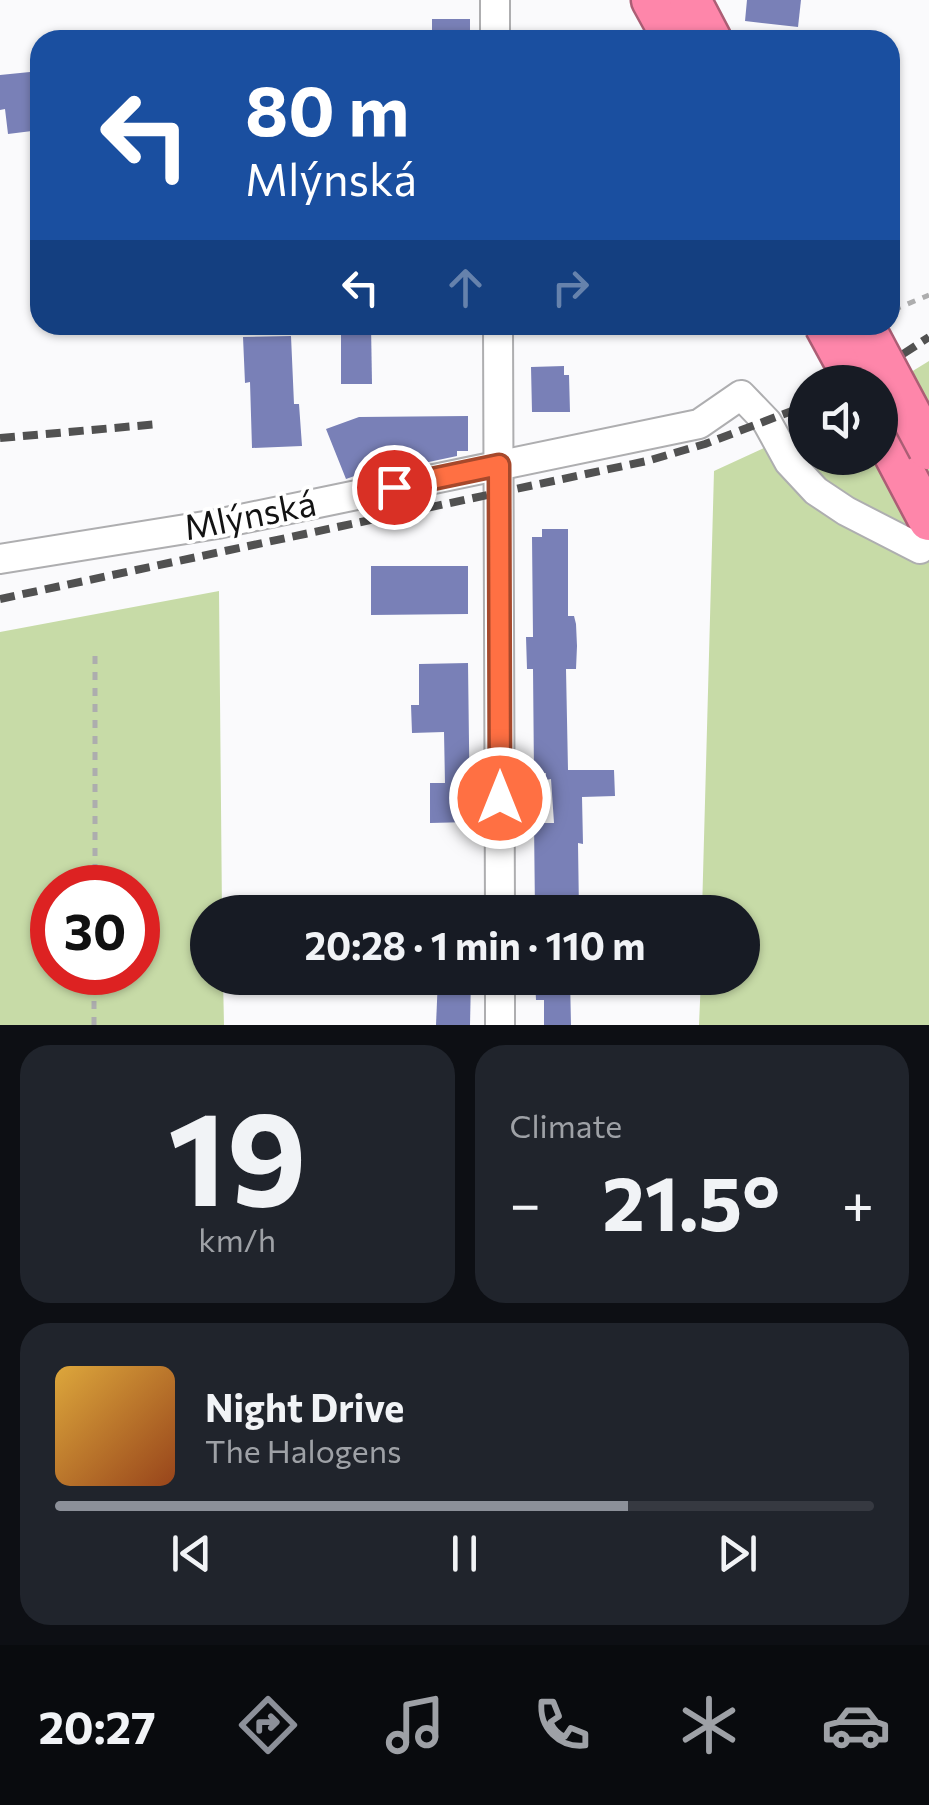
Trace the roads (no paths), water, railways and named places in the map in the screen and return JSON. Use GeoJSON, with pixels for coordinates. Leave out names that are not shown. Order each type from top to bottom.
{"type":"FeatureCollection","features":[{"type":"Feature","properties":{"kind":"highway"},"geometry":{"type":"LineString","coordinates":[[652,0],[668,30]]}},
{"type":"Feature","properties":{"kind":"highway"},"geometry":{"type":"LineString","coordinates":[[690,0],[706,30]]}},
{"type":"Feature","properties":{"kind":"highway"},"geometry":{"type":"LineString","coordinates":[[831,335],[847,365]]}},
{"type":"Feature","properties":{"kind":"highway"},"geometry":{"type":"LineString","coordinates":[[868,335],[929,449]]}},
{"type":"Feature","properties":{"kind":"highway"},"geometry":{"type":"LineString","coordinates":[[898,470],[925,534]]}},
{"type":"Feature","properties":{"kind":"street"},"geometry":{"type":"LineString","coordinates":[[495,0],[495,30]]}},
{"type":"Feature","properties":{"kind":"street"},"geometry":{"type":"LineString","coordinates":[[498,335],[500,895]]}},
{"type":"Feature","properties":{"kind":"street","name":"Mlýnská"},"geometry":{"type":"LineString","coordinates":[[0,559],[217,524],[699,424],[740,395],[767,422],[789,462],[816,492],[925,534]]}},
{"type":"Feature","properties":{"kind":"street"},"geometry":{"type":"LineString","coordinates":[[500,995],[500,1025]]}},
{"type":"Feature","properties":{"kind":"railway"},"geometry":{"type":"LineString","coordinates":[[903,354],[929,337]]}},
{"type":"Feature","properties":{"kind":"railway"},"geometry":{"type":"LineString","coordinates":[[0,599],[647,461],[788,412]]}},
{"type":"Feature","properties":{"kind":"railway"},"geometry":{"type":"LineString","coordinates":[[0,438],[159,424]]}}]}
